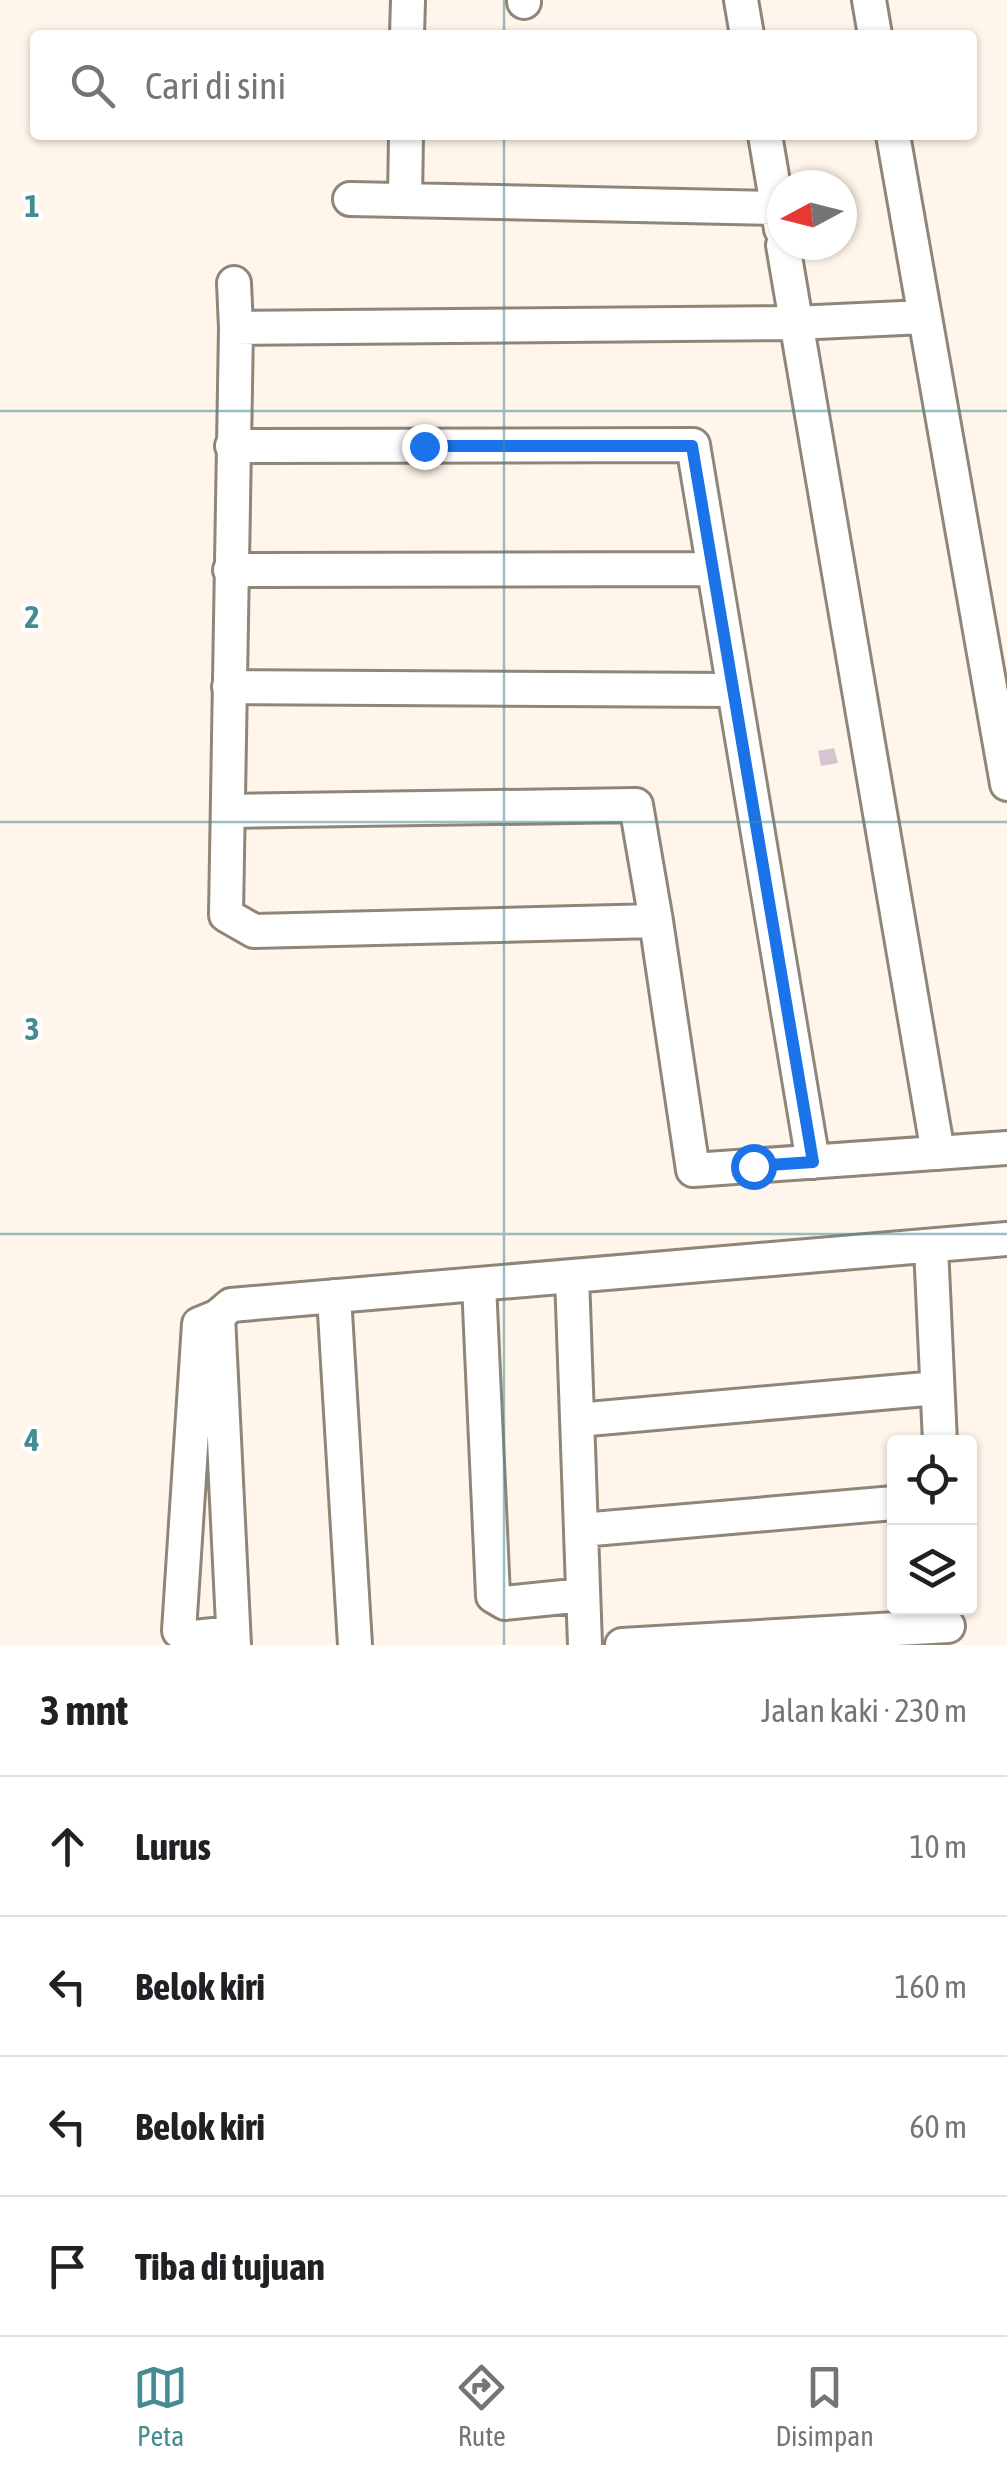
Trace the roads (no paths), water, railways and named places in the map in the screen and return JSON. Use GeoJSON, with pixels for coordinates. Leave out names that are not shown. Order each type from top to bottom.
{"type":"FeatureCollection","features":[{"type":"Feature","properties":{"kind":"street"},"geometry":{"type":"LineString","coordinates":[[407,30],[408,0]]}},
{"type":"Feature","properties":{"kind":"street"},"geometry":{"type":"LineString","coordinates":[[741,0],[746,30]]}},
{"type":"Feature","properties":{"kind":"street"},"geometry":{"type":"LineString","coordinates":[[870,0],[875,30]]}},
{"type":"Feature","properties":{"kind":"street"},"geometry":{"type":"LineString","coordinates":[[405,200],[406,140]]}},
{"type":"Feature","properties":{"kind":"street"},"geometry":{"type":"LineString","coordinates":[[766,140],[771,170]]}},
{"type":"Feature","properties":{"kind":"street"},"geometry":{"type":"LineString","coordinates":[[894,140],[1007,784]]}},
{"type":"Feature","properties":{"kind":"street"},"geometry":{"type":"LineString","coordinates":[[350,199],[767,221]]}},
{"type":"Feature","properties":{"kind":"street"},"geometry":{"type":"LineString","coordinates":[[785,260],[938,1153]]}},
{"type":"Feature","properties":{"kind":"street"},"geometry":{"type":"LineString","coordinates":[[234,282],[226,916],[254,931],[656,922]]}},
{"type":"Feature","properties":{"kind":"street"},"geometry":{"type":"LineString","coordinates":[[236,328],[924,317]]}},
{"type":"Feature","properties":{"kind":"street"},"geometry":{"type":"LineString","coordinates":[[232,446],[692,446],[813,1162]]}},
{"type":"Feature","properties":{"kind":"street"},"geometry":{"type":"LineString","coordinates":[[230,570],[712,569]]}},
{"type":"Feature","properties":{"kind":"street"},"geometry":{"type":"LineString","coordinates":[[229,687],[732,690]]}},
{"type":"Feature","properties":{"kind":"street"},"geometry":{"type":"LineString","coordinates":[[228,811],[636,805],[693,1170],[1007,1148]]}},
{"type":"Feature","properties":{"kind":"street"},"geometry":{"type":"LineString","coordinates":[[218,1316],[233,1639],[194,1637],[179,1630],[199,1324],[218,1316],[230,1305],[1007,1239]]}},
{"type":"Feature","properties":{"kind":"street"},"geometry":{"type":"LineString","coordinates":[[931,1246],[940,1435]]}},
{"type":"Feature","properties":{"kind":"street"},"geometry":{"type":"LineString","coordinates":[[572,1276],[585,1645]]}},
{"type":"Feature","properties":{"kind":"street"},"geometry":{"type":"LineString","coordinates":[[479,1284],[493,1596],[505,1603],[583,1595]]}},
{"type":"Feature","properties":{"kind":"street"},"geometry":{"type":"LineString","coordinates":[[334,1296],[355,1645]]}},
{"type":"Feature","properties":{"kind":"street"},"geometry":{"type":"LineString","coordinates":[[577,1420],[937,1388]]}},
{"type":"Feature","properties":{"kind":"street"},"geometry":{"type":"LineString","coordinates":[[581,1530],[887,1504]]}},
{"type":"Feature","properties":{"kind":"street"},"geometry":{"type":"LineString","coordinates":[[622,1645],[948,1626]]}}]}
